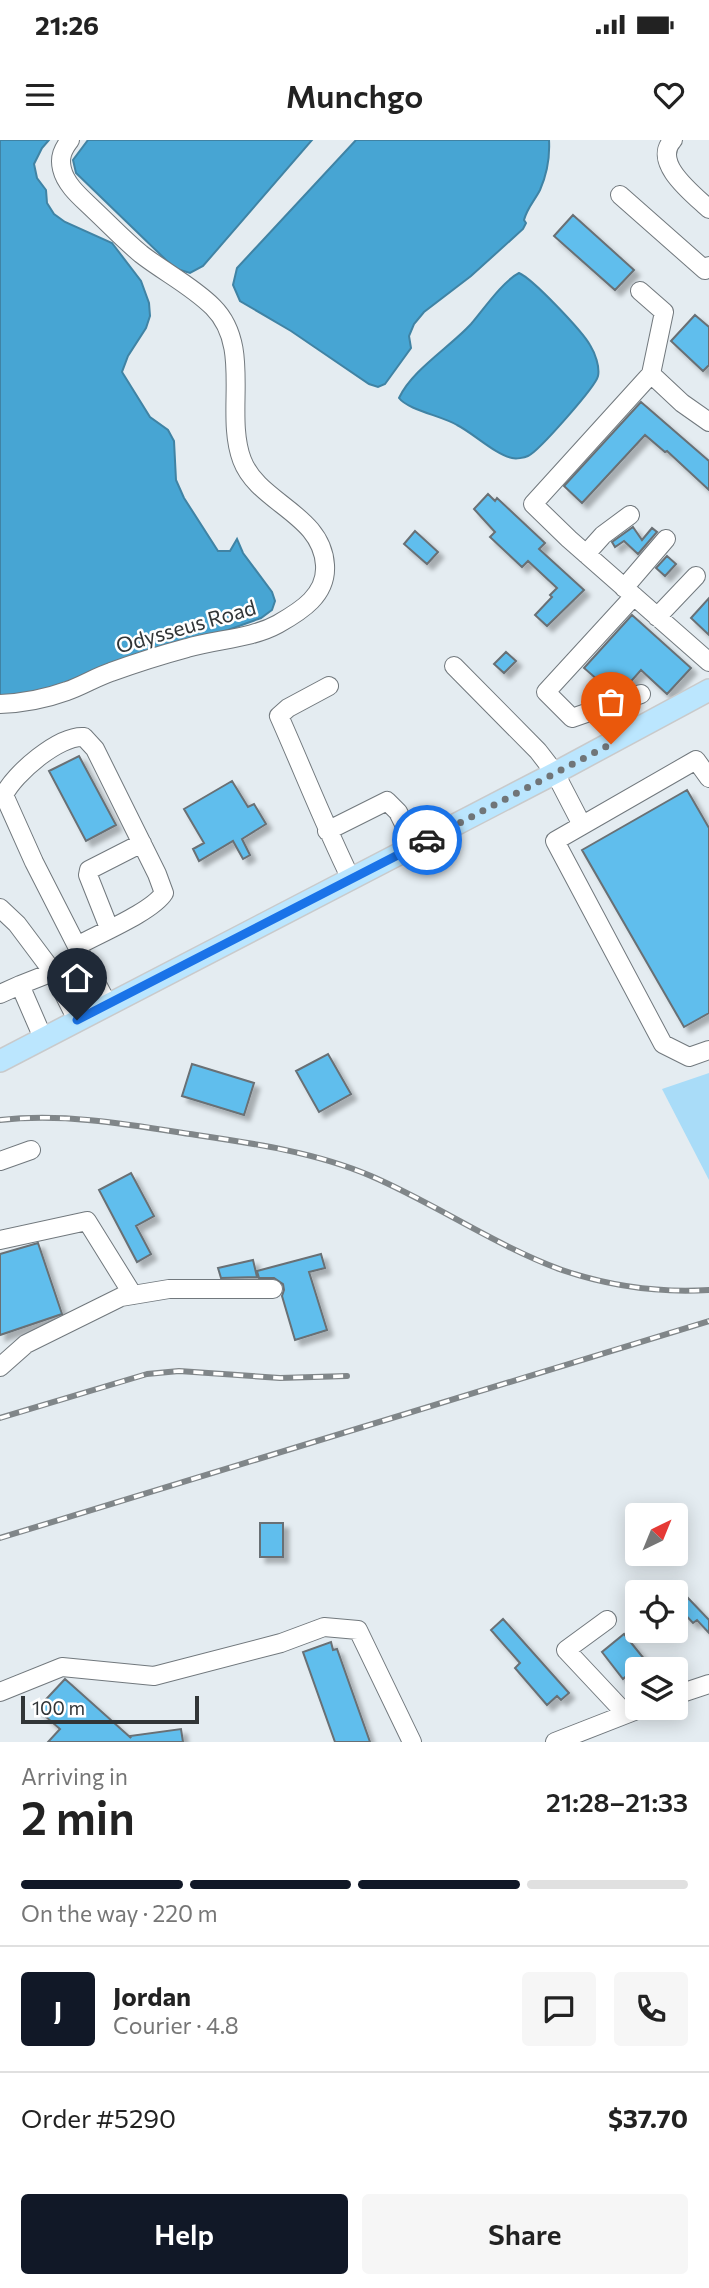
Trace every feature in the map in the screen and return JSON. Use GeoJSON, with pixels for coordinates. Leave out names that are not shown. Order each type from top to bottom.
{"type":"FeatureCollection","features":[{"type":"Feature","properties":{"kind":"main road"},"geometry":{"type":"LineString","coordinates":[[0,1061],[555,774],[709,690]]}},
{"type":"Feature","properties":{"kind":"street","name":"Odysseus Road"},"geometry":{"type":"LineString","coordinates":[[0,705],[44,699],[108,673],[188,648],[267,629],[314,599],[321,586],[325,565],[318,543],[310,530],[299,517],[269,494],[242,461],[238,443],[233,352],[231,336],[225,322],[214,307],[140,253],[76,192],[61,167],[63,150],[70,140]]}},
{"type":"Feature","properties":{"kind":"street"},"geometry":{"type":"LineString","coordinates":[[673,140],[665,154],[673,171],[678,180],[709,209]]}},
{"type":"Feature","properties":{"kind":"street"},"geometry":{"type":"LineString","coordinates":[[620,195],[705,270],[709,265]]}},
{"type":"Feature","properties":{"kind":"street"},"geometry":{"type":"LineString","coordinates":[[640,291],[664,312],[651,374],[533,504],[709,662]]}},
{"type":"Feature","properties":{"kind":"street"},"geometry":{"type":"LineString","coordinates":[[651,374],[691,410],[709,422]]}},
{"type":"Feature","properties":{"kind":"street"},"geometry":{"type":"LineString","coordinates":[[586,554],[603,535],[630,515]]}},
{"type":"Feature","properties":{"kind":"street"},"geometry":{"type":"LineString","coordinates":[[641,694],[572,718],[546,692],[629,592],[666,539]]}},
{"type":"Feature","properties":{"kind":"street"},"geometry":{"type":"LineString","coordinates":[[657,617],[696,576]]}},
{"type":"Feature","properties":{"kind":"street"},"geometry":{"type":"LineString","coordinates":[[454,666],[538,751],[555,774],[582,825]]}},
{"type":"Feature","properties":{"kind":"street"},"geometry":{"type":"LineString","coordinates":[[329,685],[279,716],[327,831],[351,879]]}},
{"type":"Feature","properties":{"kind":"street"},"geometry":{"type":"LineString","coordinates":[[0,994],[53,972],[80,952],[109,928],[144,910],[164,893],[95,749],[84,737],[76,736],[43,754],[10,782],[4,795],[34,862],[80,952],[107,1005]]}},
{"type":"Feature","properties":{"kind":"street"},"geometry":{"type":"LineString","coordinates":[[709,778],[696,760],[555,841],[663,1044],[689,1057],[709,1050]]}},
{"type":"Feature","properties":{"kind":"street"},"geometry":{"type":"LineString","coordinates":[[327,831],[387,801],[398,812],[415,846]]}},
{"type":"Feature","properties":{"kind":"street"},"geometry":{"type":"LineString","coordinates":[[109,928],[88,875],[89,870],[142,843]]}},
{"type":"Feature","properties":{"kind":"street"},"geometry":{"type":"LineString","coordinates":[[0,908],[17,923],[53,972],[77,1020]]}},
{"type":"Feature","properties":{"kind":"street"},"geometry":{"type":"LineString","coordinates":[[20,985],[43,1038]]}},
{"type":"Feature","properties":{"kind":"street"},"geometry":{"type":"LineString","coordinates":[[0,1161],[32,1150]]}},
{"type":"Feature","properties":{"kind":"street"},"geometry":{"type":"LineString","coordinates":[[0,1240],[87,1221],[132,1295]]}},
{"type":"Feature","properties":{"kind":"street"},"geometry":{"type":"LineString","coordinates":[[0,1367],[26,1344],[121,1297],[169,1289],[273,1289]]}},
{"type":"Feature","properties":{"kind":"street"},"geometry":{"type":"LineString","coordinates":[[607,1620],[566,1650],[625,1703]]}},
{"type":"Feature","properties":{"kind":"street"},"geometry":{"type":"LineString","coordinates":[[0,1692],[62,1667],[155,1676],[281,1643],[324,1627],[358,1630],[412,1742]]}},
{"type":"Feature","properties":{"kind":"street"},"geometry":{"type":"LineString","coordinates":[[688,1691],[709,1684]]}},
{"type":"Feature","properties":{"kind":"street"},"geometry":{"type":"LineString","coordinates":[[567,1740],[625,1715]]}},
{"type":"Feature","properties":{"kind":"shaded area"},"geometry":{"type":"Polygon","coordinates":[[[0,140],[49,140],[34,164],[37,178],[46,190],[47,203],[54,214],[65,222],[112,243],[141,281],[149,303],[150,316],[122,372],[150,417],[168,430],[174,441],[176,480],[184,498],[218,551],[230,551],[237,539],[243,553],[272,592],[275,601],[272,610],[261,618],[228,630],[102,667],[49,690],[0,700],[0,140]]]}},
{"type":"Feature","properties":{"kind":"shaded area"},"geometry":{"type":"Polygon","coordinates":[[[88,140],[312,140],[203,266],[190,273],[177,269],[166,260],[76,173],[73,160],[88,140]]]}},
{"type":"Feature","properties":{"kind":"shaded area"},"geometry":{"type":"Polygon","coordinates":[[[356,140],[549,140],[544,178],[525,216],[523,229],[471,276],[424,312],[414,324],[409,336],[411,348],[385,384],[378,387],[369,384],[291,331],[240,301],[233,285],[237,268],[356,140]]]}},
{"type":"Feature","properties":{"kind":"shaded area"},"geometry":{"type":"Polygon","coordinates":[[[519,273],[546,295],[585,338],[598,364],[598,376],[588,392],[534,452],[516,458],[499,453],[457,425],[410,406],[399,398],[413,378],[462,333],[500,289],[519,273]]]}},
{"type":"Feature","properties":{"kind":"shaded area"},"geometry":{"type":"Polygon","coordinates":[[[709,1073],[709,1180],[662,1089],[709,1073]]]}},
{"type":"Feature","properties":{"kind":"building"},"geometry":{"type":"Polygon","coordinates":[[[573,215],[634,270],[615,290],[554,236],[573,215]]]}},
{"type":"Feature","properties":{"kind":"building"},"geometry":{"type":"Polygon","coordinates":[[[695,315],[709,327],[709,365],[703,371],[671,341],[695,315]]]}},
{"type":"Feature","properties":{"kind":"building"},"geometry":{"type":"Polygon","coordinates":[[[641,402],[709,461],[709,490],[667,451],[645,435],[582,503],[564,486],[641,402]]]}},
{"type":"Feature","properties":{"kind":"building"},"geometry":{"type":"Polygon","coordinates":[[[488,494],[495,501],[497,498],[545,543],[539,549],[584,590],[547,626],[535,615],[557,588],[528,561],[522,567],[490,537],[495,532],[474,509],[488,494]]]}},
{"type":"Feature","properties":{"kind":"building"},"geometry":{"type":"Polygon","coordinates":[[[633,527],[642,540],[652,528],[657,532],[638,554],[624,541],[615,547],[612,542],[633,527]]]}},
{"type":"Feature","properties":{"kind":"building"},"geometry":{"type":"Polygon","coordinates":[[[415,531],[438,552],[427,564],[404,544],[415,531]]]}},
{"type":"Feature","properties":{"kind":"building"},"geometry":{"type":"Polygon","coordinates":[[[667,556],[676,564],[665,576],[656,568],[667,556]]]}},
{"type":"Feature","properties":{"kind":"building"},"geometry":{"type":"Polygon","coordinates":[[[709,598],[709,635],[691,618],[709,598]]]}},
{"type":"Feature","properties":{"kind":"building"},"geometry":{"type":"Polygon","coordinates":[[[632,615],[691,668],[667,694],[641,670],[626,687],[619,690],[612,683],[607,688],[584,668],[632,615]]]}},
{"type":"Feature","properties":{"kind":"building"},"geometry":{"type":"Polygon","coordinates":[[[506,652],[516,661],[504,673],[494,664],[506,652]]]}},
{"type":"Feature","properties":{"kind":"building"},"geometry":{"type":"Polygon","coordinates":[[[79,756],[116,825],[86,841],[49,771],[79,756]]]}},
{"type":"Feature","properties":{"kind":"building"},"geometry":{"type":"Polygon","coordinates":[[[232,781],[248,807],[254,804],[266,824],[242,839],[250,855],[243,859],[233,841],[199,861],[193,849],[204,843],[184,809],[232,781]]]}},
{"type":"Feature","properties":{"kind":"building"},"geometry":{"type":"Polygon","coordinates":[[[687,790],[709,828],[709,1013],[684,1027],[582,850],[687,790]]]}},
{"type":"Feature","properties":{"kind":"building"},"geometry":{"type":"Polygon","coordinates":[[[328,1054],[351,1094],[319,1112],[296,1071],[328,1054]]]}},
{"type":"Feature","properties":{"kind":"building"},"geometry":{"type":"Polygon","coordinates":[[[192,1064],[254,1083],[244,1115],[182,1096],[192,1064]]]}},
{"type":"Feature","properties":{"kind":"building"},"geometry":{"type":"Polygon","coordinates":[[[131,1173],[154,1216],[136,1226],[151,1254],[137,1262],[99,1190],[131,1173]]]}},
{"type":"Feature","properties":{"kind":"building"},"geometry":{"type":"Polygon","coordinates":[[[38,1243],[62,1314],[0,1335],[0,1254],[38,1243]]]}},
{"type":"Feature","properties":{"kind":"building"},"geometry":{"type":"Polygon","coordinates":[[[321,1254],[325,1268],[309,1272],[327,1330],[295,1340],[282,1296],[283,1284],[274,1278],[259,1278],[257,1271],[321,1254]]]}},
{"type":"Feature","properties":{"kind":"building"},"geometry":{"type":"Polygon","coordinates":[[[253,1260],[257,1277],[221,1278],[218,1268],[253,1260]]]}},
{"type":"Feature","properties":{"kind":"building"},"geometry":{"type":"Polygon","coordinates":[[[260,1523],[283,1523],[283,1557],[260,1557],[260,1523]]]}},
{"type":"Feature","properties":{"kind":"building"},"geometry":{"type":"Polygon","coordinates":[[[688,1598],[709,1620],[709,1633],[697,1620],[693,1623],[688,1618],[688,1598]]]}},
{"type":"Feature","properties":{"kind":"building"},"geometry":{"type":"Polygon","coordinates":[[[503,1619],[569,1693],[561,1700],[557,1696],[547,1705],[515,1668],[520,1663],[491,1630],[503,1619]]]}},
{"type":"Feature","properties":{"kind":"building"},"geometry":{"type":"Polygon","coordinates":[[[624,1634],[625,1643],[631,1643],[643,1657],[625,1657],[623,1679],[602,1652],[624,1634]]]}},
{"type":"Feature","properties":{"kind":"building"},"geometry":{"type":"Polygon","coordinates":[[[331,1642],[333,1650],[337,1649],[370,1742],[335,1742],[303,1652],[331,1642]]]}},
{"type":"Feature","properties":{"kind":"building"},"geometry":{"type":"Polygon","coordinates":[[[65,1679],[131,1738],[130,1736],[181,1729],[183,1742],[48,1742],[60,1729],[37,1709],[65,1679]]]}},
{"type":"Feature","properties":{"kind":"railway"},"geometry":{"type":"LineString","coordinates":[[0,1120],[48,1118],[95,1121],[282,1149],[371,1176],[513,1249],[562,1270],[635,1287],[709,1290]]}},
{"type":"Feature","properties":{"kind":"railway"},"geometry":{"type":"LineString","coordinates":[[0,1538],[709,1321]]}},
{"type":"Feature","properties":{"kind":"railway"},"geometry":{"type":"LineString","coordinates":[[0,1418],[147,1374],[179,1371],[280,1378],[347,1376]]}},
{"type":"Feature","properties":{"kind":"way so far"},"geometry":{"type":"LineString","coordinates":[[427,840],[611,744]]}},
{"type":"Feature","properties":{"kind":"route"},"geometry":{"type":"LineString","coordinates":[[77,1020],[427,840]]}}]}
